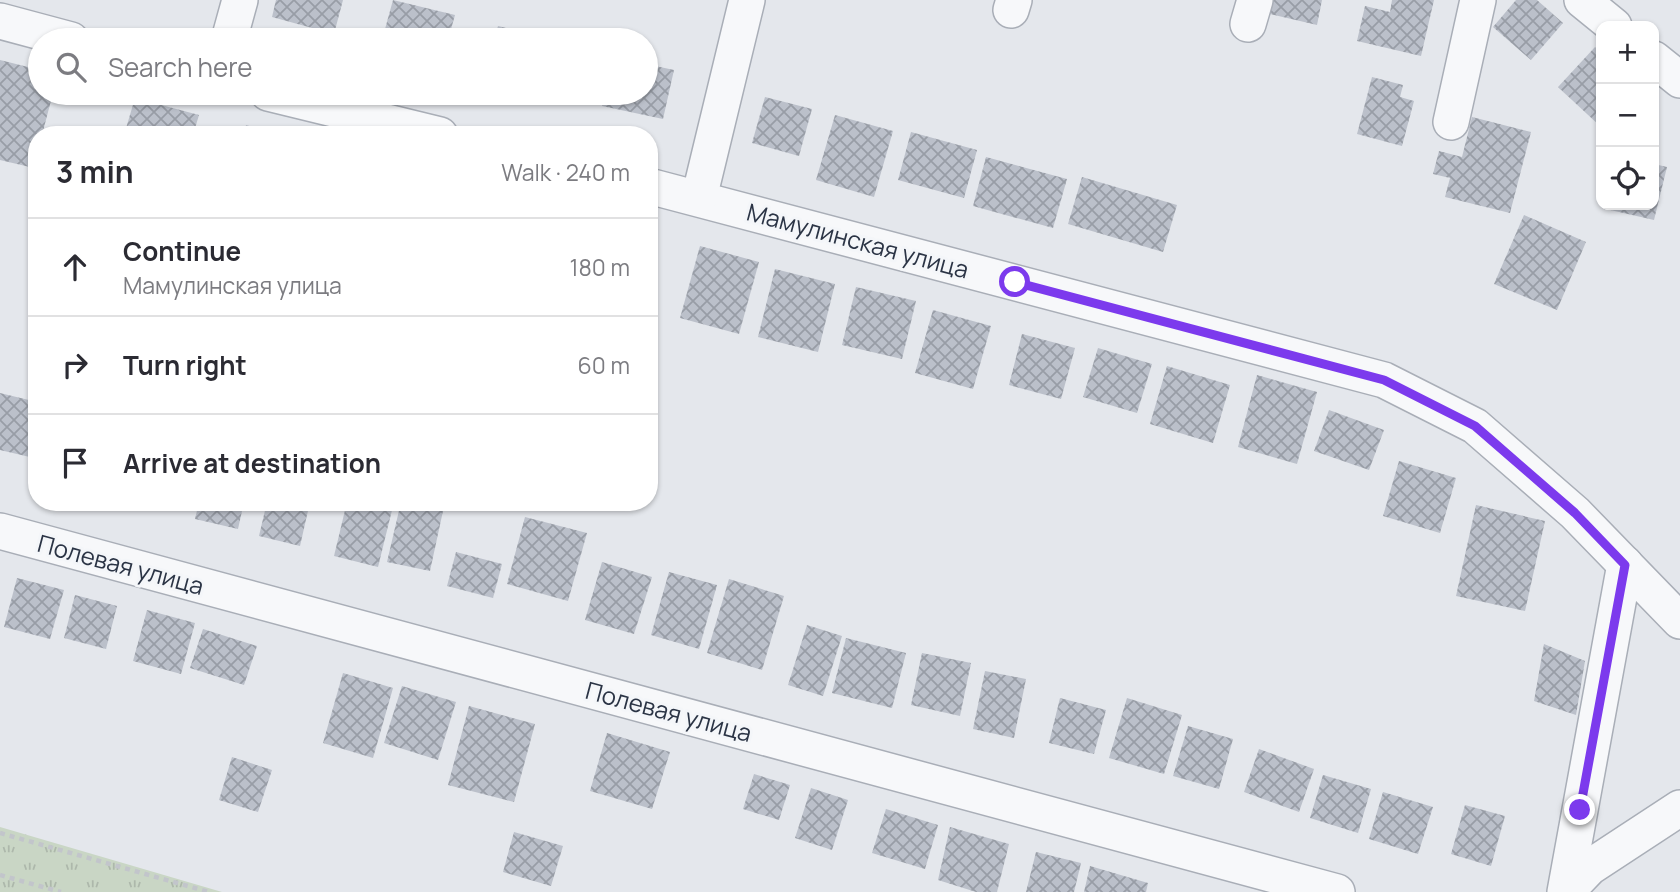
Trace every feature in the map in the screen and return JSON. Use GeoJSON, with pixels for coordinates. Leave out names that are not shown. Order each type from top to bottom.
{"type":"FeatureCollection","features":[{"type":"Feature","properties":{"kind":"street"},"geometry":{"type":"LineString","coordinates":[[232,28],[240,0]]}},
{"type":"Feature","properties":{"kind":"street"},"geometry":{"type":"LineString","coordinates":[[699,198],[747,0]]}},
{"type":"Feature","properties":{"kind":"street"},"geometry":{"type":"LineString","coordinates":[[1451,122],[1478,0]]}},
{"type":"Feature","properties":{"kind":"street"},"geometry":{"type":"LineString","coordinates":[[1582,0],[1608,21]]}},
{"type":"Feature","properties":{"kind":"street"},"geometry":{"type":"LineString","coordinates":[[0,21],[28,28]]}},
{"type":"Feature","properties":{"kind":"street"},"geometry":{"type":"LineString","coordinates":[[1659,63],[1680,80]]}},
{"type":"Feature","properties":{"kind":"street"},"geometry":{"type":"LineString","coordinates":[[317,105],[403,126]]}},
{"type":"Feature","properties":{"kind":"street","name":"Мамулинская улица"},"geometry":{"type":"LineString","coordinates":[[658,188],[1384,380],[1475,426],[1575,513],[1680,621]]}},
{"type":"Feature","properties":{"kind":"street","name":"Полевая улица"},"geometry":{"type":"LineString","coordinates":[[0,531],[1337,892]]}},
{"type":"Feature","properties":{"kind":"street"},"geometry":{"type":"LineString","coordinates":[[1566,892],[1625,565]]}},
{"type":"Feature","properties":{"kind":"street"},"geometry":{"type":"LineString","coordinates":[[1566,892],[1590,867],[1680,808]]}},
{"type":"Feature","properties":{"kind":"path"},"geometry":{"type":"LineString","coordinates":[[0,833],[209,892]]}},
{"type":"Feature","properties":{"kind":"path"},"geometry":{"type":"LineString","coordinates":[[0,875],[61,892]]}},
{"type":"Feature","properties":{"kind":"green space"},"geometry":{"type":"Polygon","coordinates":[[[0,827],[222,892],[0,892],[0,827]]]}},
{"type":"Feature","properties":{"kind":"building"},"geometry":{"type":"Polygon","coordinates":[[[276,0],[343,0],[336,28],[312,28],[272,17],[276,0]]]}},
{"type":"Feature","properties":{"kind":"building"},"geometry":{"type":"Polygon","coordinates":[[[393,0],[455,15],[451,28],[385,28],[393,0]]]}},
{"type":"Feature","properties":{"kind":"building"},"geometry":{"type":"Polygon","coordinates":[[[1273,0],[1322,0],[1317,25],[1270,14],[1273,0]]]}},
{"type":"Feature","properties":{"kind":"building"},"geometry":{"type":"Polygon","coordinates":[[[1392,0],[1434,0],[1421,56],[1357,41],[1365,6],[1390,12],[1392,0]]]}},
{"type":"Feature","properties":{"kind":"building"},"geometry":{"type":"Polygon","coordinates":[[[1516,0],[1537,0],[1563,23],[1531,60],[1493,27],[1516,0]]]}},
{"type":"Feature","properties":{"kind":"building"},"geometry":{"type":"Polygon","coordinates":[[[1595,47],[1596,48],[1596,122],[1558,87],[1595,47]]]}},
{"type":"Feature","properties":{"kind":"building"},"geometry":{"type":"Polygon","coordinates":[[[0,60],[28,67],[28,105],[50,105],[44,126],[28,126],[28,167],[0,160],[0,60]]]}},
{"type":"Feature","properties":{"kind":"building"},"geometry":{"type":"Polygon","coordinates":[[[658,67],[674,70],[663,119],[602,106],[658,105],[658,67]]]}},
{"type":"Feature","properties":{"kind":"building"},"geometry":{"type":"Polygon","coordinates":[[[1372,77],[1403,85],[1400,97],[1414,101],[1402,146],[1357,134],[1372,77]]]}},
{"type":"Feature","properties":{"kind":"building"},"geometry":{"type":"Polygon","coordinates":[[[765,97],[812,109],[799,156],[752,143],[765,97]]]}},
{"type":"Feature","properties":{"kind":"building"},"geometry":{"type":"Polygon","coordinates":[[[133,105],[161,105],[199,115],[196,126],[127,126],[133,105]]]}},
{"type":"Feature","properties":{"kind":"building"},"geometry":{"type":"Polygon","coordinates":[[[835,115],[893,131],[874,197],[816,180],[835,115]]]}},
{"type":"Feature","properties":{"kind":"building"},"geometry":{"type":"Polygon","coordinates":[[[1472,117],[1531,132],[1510,213],[1445,197],[1450,178],[1433,174],[1439,151],[1462,157],[1472,117]]]}},
{"type":"Feature","properties":{"kind":"building"},"geometry":{"type":"Polygon","coordinates":[[[911,132],[977,150],[964,198],[898,180],[911,132]]]}},
{"type":"Feature","properties":{"kind":"building"},"geometry":{"type":"Polygon","coordinates":[[[986,157],[1067,179],[1053,228],[973,206],[986,157]]]}},
{"type":"Feature","properties":{"kind":"building"},"geometry":{"type":"Polygon","coordinates":[[[1659,165],[1667,167],[1659,200],[1659,165]]]}},
{"type":"Feature","properties":{"kind":"building"},"geometry":{"type":"Polygon","coordinates":[[[1082,177],[1177,205],[1163,252],[1068,224],[1082,177]]]}},
{"type":"Feature","properties":{"kind":"building"},"geometry":{"type":"Polygon","coordinates":[[[1610,210],[1656,210],[1654,220],[1610,210]]]}},
{"type":"Feature","properties":{"kind":"building"},"geometry":{"type":"Polygon","coordinates":[[[1524,215],[1586,242],[1557,310],[1494,284],[1524,215]]]}},
{"type":"Feature","properties":{"kind":"building"},"geometry":{"type":"Polygon","coordinates":[[[700,246],[759,262],[739,334],[680,318],[700,246]]]}},
{"type":"Feature","properties":{"kind":"building"},"geometry":{"type":"Polygon","coordinates":[[[775,269],[835,284],[818,352],[758,337],[775,269]]]}},
{"type":"Feature","properties":{"kind":"building"},"geometry":{"type":"Polygon","coordinates":[[[856,287],[916,301],[902,359],[842,345],[856,287]]]}},
{"type":"Feature","properties":{"kind":"building"},"geometry":{"type":"Polygon","coordinates":[[[933,310],[991,326],[973,389],[915,373],[933,310]]]}},
{"type":"Feature","properties":{"kind":"building"},"geometry":{"type":"Polygon","coordinates":[[[1022,334],[1075,348],[1061,399],[1009,385],[1022,334]]]}},
{"type":"Feature","properties":{"kind":"building"},"geometry":{"type":"Polygon","coordinates":[[[1098,348],[1152,364],[1137,413],[1083,397],[1098,348]]]}},
{"type":"Feature","properties":{"kind":"building"},"geometry":{"type":"Polygon","coordinates":[[[1167,366],[1230,385],[1213,443],[1150,424],[1167,366]]]}},
{"type":"Feature","properties":{"kind":"building"},"geometry":{"type":"Polygon","coordinates":[[[1257,375],[1317,392],[1297,464],[1238,447],[1257,375]]]}},
{"type":"Feature","properties":{"kind":"building"},"geometry":{"type":"Polygon","coordinates":[[[0,393],[28,400],[28,457],[0,450],[0,393]]]}},
{"type":"Feature","properties":{"kind":"building"},"geometry":{"type":"Polygon","coordinates":[[[1329,410],[1384,430],[1369,470],[1314,451],[1329,410]]]}},
{"type":"Feature","properties":{"kind":"building"},"geometry":{"type":"Polygon","coordinates":[[[1399,461],[1456,478],[1440,533],[1383,516],[1399,461]]]}},
{"type":"Feature","properties":{"kind":"building"},"geometry":{"type":"Polygon","coordinates":[[[1476,505],[1545,521],[1525,611],[1456,596],[1476,505]]]}},
{"type":"Feature","properties":{"kind":"building"},"geometry":{"type":"Polygon","coordinates":[[[197,511],[242,511],[238,529],[195,519],[197,511]]]}},
{"type":"Feature","properties":{"kind":"building"},"geometry":{"type":"Polygon","coordinates":[[[265,511],[308,511],[300,546],[259,536],[265,511]]]}},
{"type":"Feature","properties":{"kind":"building"},"geometry":{"type":"Polygon","coordinates":[[[345,511],[392,511],[378,567],[334,556],[345,511]]]}},
{"type":"Feature","properties":{"kind":"building"},"geometry":{"type":"Polygon","coordinates":[[[399,511],[443,511],[430,571],[387,562],[399,511]]]}},
{"type":"Feature","properties":{"kind":"building"},"geometry":{"type":"Polygon","coordinates":[[[525,517],[587,533],[568,601],[507,584],[525,517]]]}},
{"type":"Feature","properties":{"kind":"building"},"geometry":{"type":"Polygon","coordinates":[[[456,552],[502,564],[493,598],[447,586],[456,552]]]}},
{"type":"Feature","properties":{"kind":"building"},"geometry":{"type":"Polygon","coordinates":[[[602,562],[652,577],[634,634],[585,620],[602,562]]]}},
{"type":"Feature","properties":{"kind":"building"},"geometry":{"type":"Polygon","coordinates":[[[669,572],[717,585],[699,649],[651,635],[669,572]]]}},
{"type":"Feature","properties":{"kind":"building"},"geometry":{"type":"Polygon","coordinates":[[[17,578],[64,590],[50,639],[4,627],[17,578]]]}},
{"type":"Feature","properties":{"kind":"building"},"geometry":{"type":"Polygon","coordinates":[[[729,579],[784,596],[762,670],[707,653],[729,579]]]}},
{"type":"Feature","properties":{"kind":"building"},"geometry":{"type":"Polygon","coordinates":[[[75,595],[117,606],[106,649],[64,638],[75,595]]]}},
{"type":"Feature","properties":{"kind":"building"},"geometry":{"type":"Polygon","coordinates":[[[147,610],[195,623],[181,674],[133,661],[147,610]]]}},
{"type":"Feature","properties":{"kind":"building"},"geometry":{"type":"Polygon","coordinates":[[[807,625],[842,636],[823,696],[788,685],[807,625]]]}},
{"type":"Feature","properties":{"kind":"building"},"geometry":{"type":"Polygon","coordinates":[[[203,629],[257,646],[244,685],[190,668],[203,629]]]}},
{"type":"Feature","properties":{"kind":"building"},"geometry":{"type":"Polygon","coordinates":[[[846,638],[906,653],[892,708],[832,693],[846,638]]]}},
{"type":"Feature","properties":{"kind":"building"},"geometry":{"type":"Polygon","coordinates":[[[1544,644],[1585,661],[1576,715],[1534,701],[1544,644]]]}},
{"type":"Feature","properties":{"kind":"building"},"geometry":{"type":"Polygon","coordinates":[[[922,653],[971,663],[960,716],[911,705],[922,653]]]}},
{"type":"Feature","properties":{"kind":"building"},"geometry":{"type":"Polygon","coordinates":[[[985,671],[1026,679],[1014,738],[973,729],[985,671]]]}},
{"type":"Feature","properties":{"kind":"building"},"geometry":{"type":"Polygon","coordinates":[[[343,673],[393,688],[373,758],[323,743],[343,673]]]}},
{"type":"Feature","properties":{"kind":"building"},"geometry":{"type":"Polygon","coordinates":[[[402,686],[456,702],[438,760],[384,743],[402,686]]]}},
{"type":"Feature","properties":{"kind":"building"},"geometry":{"type":"Polygon","coordinates":[[[1060,698],[1106,710],[1094,754],[1049,743],[1060,698]]]}},
{"type":"Feature","properties":{"kind":"building"},"geometry":{"type":"Polygon","coordinates":[[[1127,698],[1182,715],[1164,774],[1109,758],[1127,698]]]}},
{"type":"Feature","properties":{"kind":"building"},"geometry":{"type":"Polygon","coordinates":[[[469,706],[535,724],[514,802],[448,785],[469,706]]]}},
{"type":"Feature","properties":{"kind":"building"},"geometry":{"type":"Polygon","coordinates":[[[1188,726],[1233,739],[1219,789],[1173,776],[1188,726]]]}},
{"type":"Feature","properties":{"kind":"building"},"geometry":{"type":"Polygon","coordinates":[[[607,733],[670,752],[652,809],[590,791],[607,733]]]}},
{"type":"Feature","properties":{"kind":"building"},"geometry":{"type":"Polygon","coordinates":[[[1259,749],[1314,769],[1299,812],[1244,792],[1259,749]]]}},
{"type":"Feature","properties":{"kind":"building"},"geometry":{"type":"Polygon","coordinates":[[[232,757],[272,770],[258,812],[219,800],[232,757]]]}},
{"type":"Feature","properties":{"kind":"building"},"geometry":{"type":"Polygon","coordinates":[[[754,774],[790,785],[779,820],[743,809],[754,774]]]}},
{"type":"Feature","properties":{"kind":"building"},"geometry":{"type":"Polygon","coordinates":[[[1323,775],[1371,789],[1358,833],[1310,818],[1323,775]]]}},
{"type":"Feature","properties":{"kind":"building"},"geometry":{"type":"Polygon","coordinates":[[[811,788],[848,800],[832,850],[795,838],[811,788]]]}},
{"type":"Feature","properties":{"kind":"building"},"geometry":{"type":"Polygon","coordinates":[[[1383,792],[1433,807],[1418,854],[1369,839],[1383,792]]]}},
{"type":"Feature","properties":{"kind":"building"},"geometry":{"type":"Polygon","coordinates":[[[1465,805],[1505,816],[1491,866],[1451,854],[1465,805]]]}},
{"type":"Feature","properties":{"kind":"building"},"geometry":{"type":"Polygon","coordinates":[[[886,809],[938,825],[925,869],[872,853],[886,809]]]}},
{"type":"Feature","properties":{"kind":"building"},"geometry":{"type":"Polygon","coordinates":[[[950,827],[1009,844],[997,892],[976,892],[938,880],[950,827]]]}},
{"type":"Feature","properties":{"kind":"building"},"geometry":{"type":"Polygon","coordinates":[[[514,832],[563,846],[551,886],[503,872],[514,832]]]}},
{"type":"Feature","properties":{"kind":"building"},"geometry":{"type":"Polygon","coordinates":[[[1036,852],[1081,863],[1074,892],[1026,892],[1036,852]]]}},
{"type":"Feature","properties":{"kind":"building"},"geometry":{"type":"Polygon","coordinates":[[[1090,866],[1148,883],[1146,892],[1084,892],[1090,866]]]}},
{"type":"Feature","properties":{"kind":"route"},"geometry":{"type":"LineString","coordinates":[[1015,282],[1384,380],[1475,426],[1575,513],[1625,565],[1580,810]]}}]}
